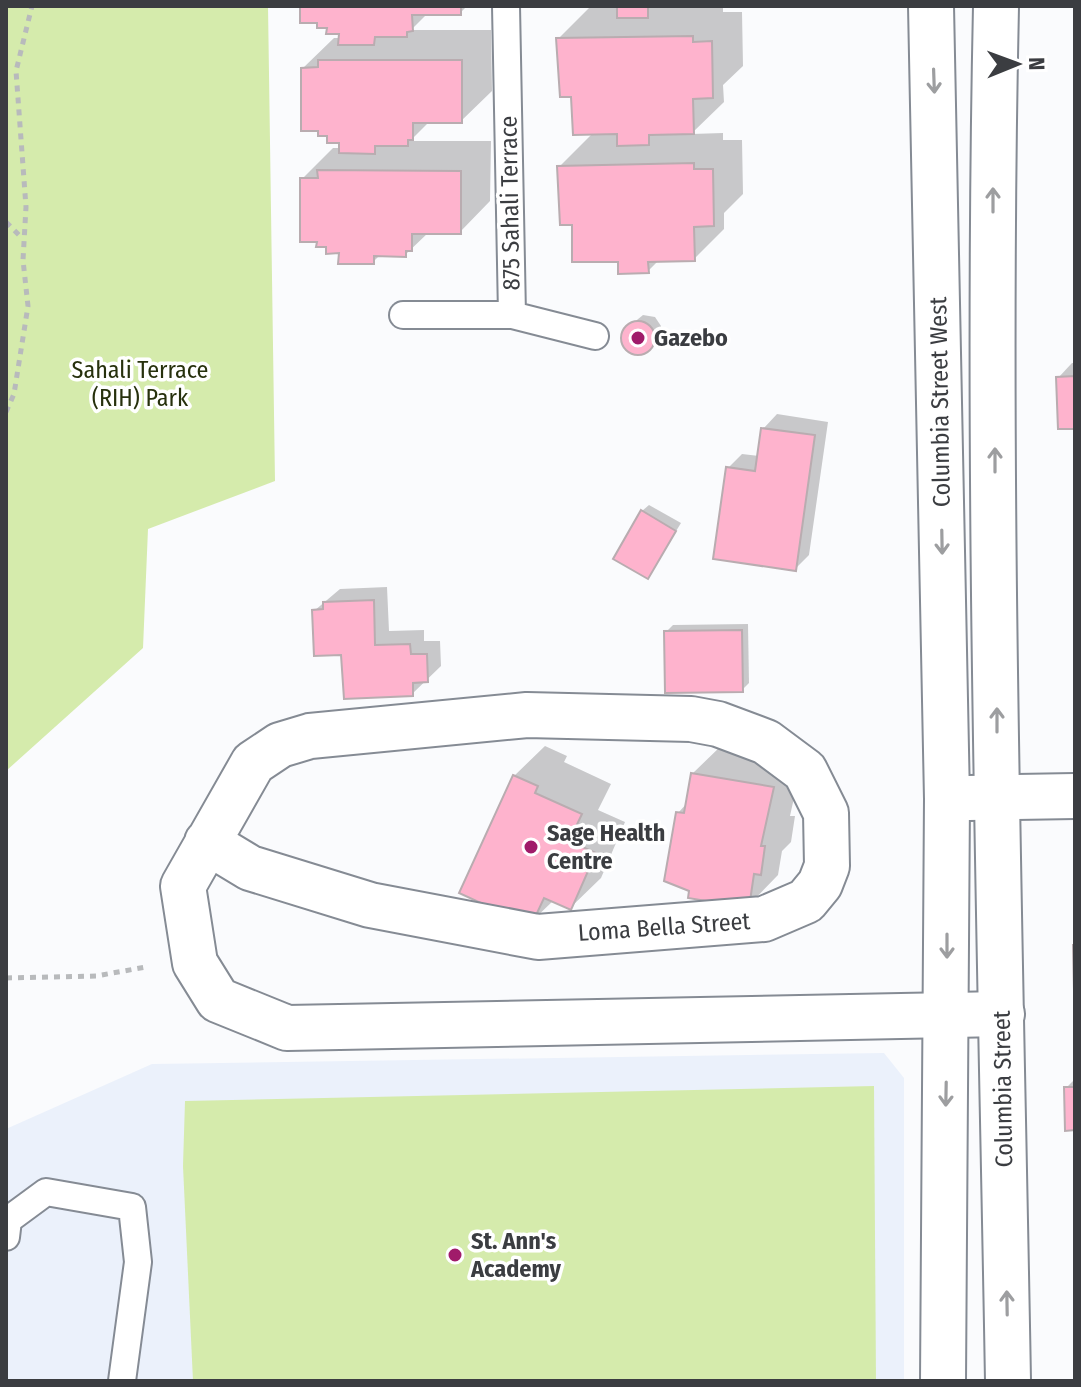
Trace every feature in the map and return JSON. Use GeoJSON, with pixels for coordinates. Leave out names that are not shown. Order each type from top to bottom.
{"type":"FeatureCollection","features":[{"type":"Feature","properties":{"kind":"main road","name":"Columbia Street West"},"geometry":{"type":"LineString","coordinates":[[931,6],[947,799]]}},
{"type":"Feature","properties":{"kind":"main road"},"geometry":{"type":"LineString","coordinates":[[996,6],[993,153],[998,798]]}},
{"type":"Feature","properties":{"kind":"main road","name":"Loma Bella Street"},"geometry":{"type":"LineString","coordinates":[[207,842],[250,868],[370,905],[538,937],[764,919],[800,905],[816,891],[826,872],[829,844],[826,813],[814,784],[795,760],[766,742],[718,724],[691,719],[527,715],[310,736],[280,745],[253,763],[207,842],[183,886],[195,963],[218,1000],[287,1028],[1002,1014]]}},
{"type":"Feature","properties":{"kind":"main road"},"geometry":{"type":"LineString","coordinates":[[943,1381],[947,799],[1075,796]]}},
{"type":"Feature","properties":{"kind":"main road","name":"Columbia Street"},"geometry":{"type":"LineString","coordinates":[[998,798],[1008,1381]]}},
{"type":"Feature","properties":{"kind":"lane","name":"875 Sahali Terrace"},"geometry":{"type":"LineString","coordinates":[[506,6],[512,315],[595,336]]}},
{"type":"Feature","properties":{"kind":"lane"},"geometry":{"type":"LineString","coordinates":[[403,315],[512,315]]}},
{"type":"Feature","properties":{"kind":"lane"},"geometry":{"type":"LineString","coordinates":[[6,1237],[8,1220],[46,1192],[132,1207],[138,1262],[122,1381]]}},
{"type":"Feature","properties":{"kind":"path"},"geometry":{"type":"LineString","coordinates":[[6,412],[14,394],[28,306],[23,239],[26,207],[16,71],[32,6]]}},
{"type":"Feature","properties":{"kind":"path"},"geometry":{"type":"LineString","coordinates":[[6,222],[23,239]]}},
{"type":"Feature","properties":{"kind":"path"},"geometry":{"type":"LineString","coordinates":[[6,978],[96,976],[195,963]]}},
{"type":"Feature","properties":{"kind":"shaded area","name":"St. Ann's Academy"},"geometry":{"type":"Polygon","coordinates":[[[884,1053],[904,1078],[904,1381],[6,1381],[6,1129],[152,1064],[884,1053]]]}},
{"type":"Feature","properties":{"kind":"green space","name":"Sahali Terrace (RIH) Park"},"geometry":{"type":"Polygon","coordinates":[[[6,6],[268,6],[275,481],[148,529],[143,648],[6,771],[6,6]]]}},
{"type":"Feature","properties":{"kind":"green space","name":"St. Ann's Academy"},"geometry":{"type":"Polygon","coordinates":[[[874,1086],[876,1381],[193,1381],[183,1166],[185,1101],[874,1086]]]}},
{"type":"Feature","properties":{"kind":"building"},"geometry":{"type":"Polygon","coordinates":[[[300,6],[461,6],[461,15],[412,15],[413,31],[407,32],[407,37],[375,37],[374,45],[338,45],[339,34],[326,34],[327,28],[317,28],[317,23],[300,23],[300,6]]]}},
{"type":"Feature","properties":{"kind":"building"},"geometry":{"type":"Polygon","coordinates":[[[617,6],[687,6],[648,7],[648,18],[617,18],[617,6]]]}},
{"type":"Feature","properties":{"kind":"building"},"geometry":{"type":"Polygon","coordinates":[[[693,36],[693,42],[712,41],[713,98],[693,99],[694,134],[649,135],[649,145],[617,146],[617,134],[573,135],[571,97],[560,97],[556,38],[693,36]]]}},
{"type":"Feature","properties":{"kind":"building"},"geometry":{"type":"Polygon","coordinates":[[[318,60],[462,60],[462,123],[413,123],[413,140],[408,140],[408,146],[375,146],[375,154],[339,153],[339,143],[327,143],[327,136],[318,136],[318,131],[301,131],[301,68],[318,67],[318,60]]]}},
{"type":"Feature","properties":{"kind":"building"},"geometry":{"type":"Polygon","coordinates":[[[694,163],[694,169],[713,169],[714,226],[694,227],[695,261],[648,262],[649,273],[618,274],[618,262],[572,262],[572,225],[560,225],[557,166],[694,163]]]}},
{"type":"Feature","properties":{"kind":"building"},"geometry":{"type":"Polygon","coordinates":[[[317,170],[461,171],[461,234],[412,234],[412,251],[406,251],[406,257],[374,256],[374,264],[338,264],[339,253],[326,254],[326,247],[316,247],[317,242],[300,242],[300,178],[318,178],[317,170]]]}},
{"type":"Feature","properties":{"kind":"building","name":"Gazebo"},"geometry":{"type":"Polygon","coordinates":[[[638,321],[650,326],[655,338],[650,350],[638,355],[626,350],[621,338],[626,326],[638,321]]]}},
{"type":"Feature","properties":{"kind":"building"},"geometry":{"type":"Polygon","coordinates":[[[1075,376],[1075,429],[1058,429],[1056,377],[1075,376]]]}},
{"type":"Feature","properties":{"kind":"building"},"geometry":{"type":"Polygon","coordinates":[[[761,428],[815,435],[796,571],[713,559],[726,467],[755,471],[761,428]]]}},
{"type":"Feature","properties":{"kind":"building"},"geometry":{"type":"Polygon","coordinates":[[[641,510],[676,531],[648,579],[613,559],[641,510]]]}},
{"type":"Feature","properties":{"kind":"building"},"geometry":{"type":"Polygon","coordinates":[[[374,600],[375,645],[410,644],[411,654],[427,654],[428,682],[413,683],[413,696],[344,699],[341,655],[314,656],[312,610],[323,609],[323,602],[374,600]]]}},
{"type":"Feature","properties":{"kind":"building"},"geometry":{"type":"Polygon","coordinates":[[[742,630],[743,692],[665,693],[664,631],[742,630]]]}},
{"type":"Feature","properties":{"kind":"building","name":"Sage Health Centre"},"geometry":{"type":"Polygon","coordinates":[[[691,773],[774,787],[761,846],[765,846],[761,875],[754,874],[749,908],[688,898],[689,891],[664,881],[676,812],[684,813],[691,773]]]}},
{"type":"Feature","properties":{"kind":"building","name":"Sage Health Centre"},"geometry":{"type":"Polygon","coordinates":[[[513,775],[538,786],[535,793],[582,814],[569,841],[596,853],[571,910],[544,898],[531,926],[459,893],[513,775]]]}},
{"type":"Feature","properties":{"kind":"building"},"geometry":{"type":"Polygon","coordinates":[[[1073,945],[1075,945],[1075,1037],[1073,945]]]}},
{"type":"Feature","properties":{"kind":"building"},"geometry":{"type":"Polygon","coordinates":[[[1064,1087],[1075,1087],[1075,1130],[1065,1131],[1064,1087]]]}},
{"type":"Feature","properties":{"kind":"place","name":"Gazebo"},"geometry":{"type":"Point","coordinates":[638,338]}},
{"type":"Feature","properties":{"kind":"place","name":"Sage Health Centre"},"geometry":{"type":"Point","coordinates":[531,847]}},
{"type":"Feature","properties":{"kind":"place","name":"St. Ann's Academy"},"geometry":{"type":"Point","coordinates":[455,1255]}}]}
